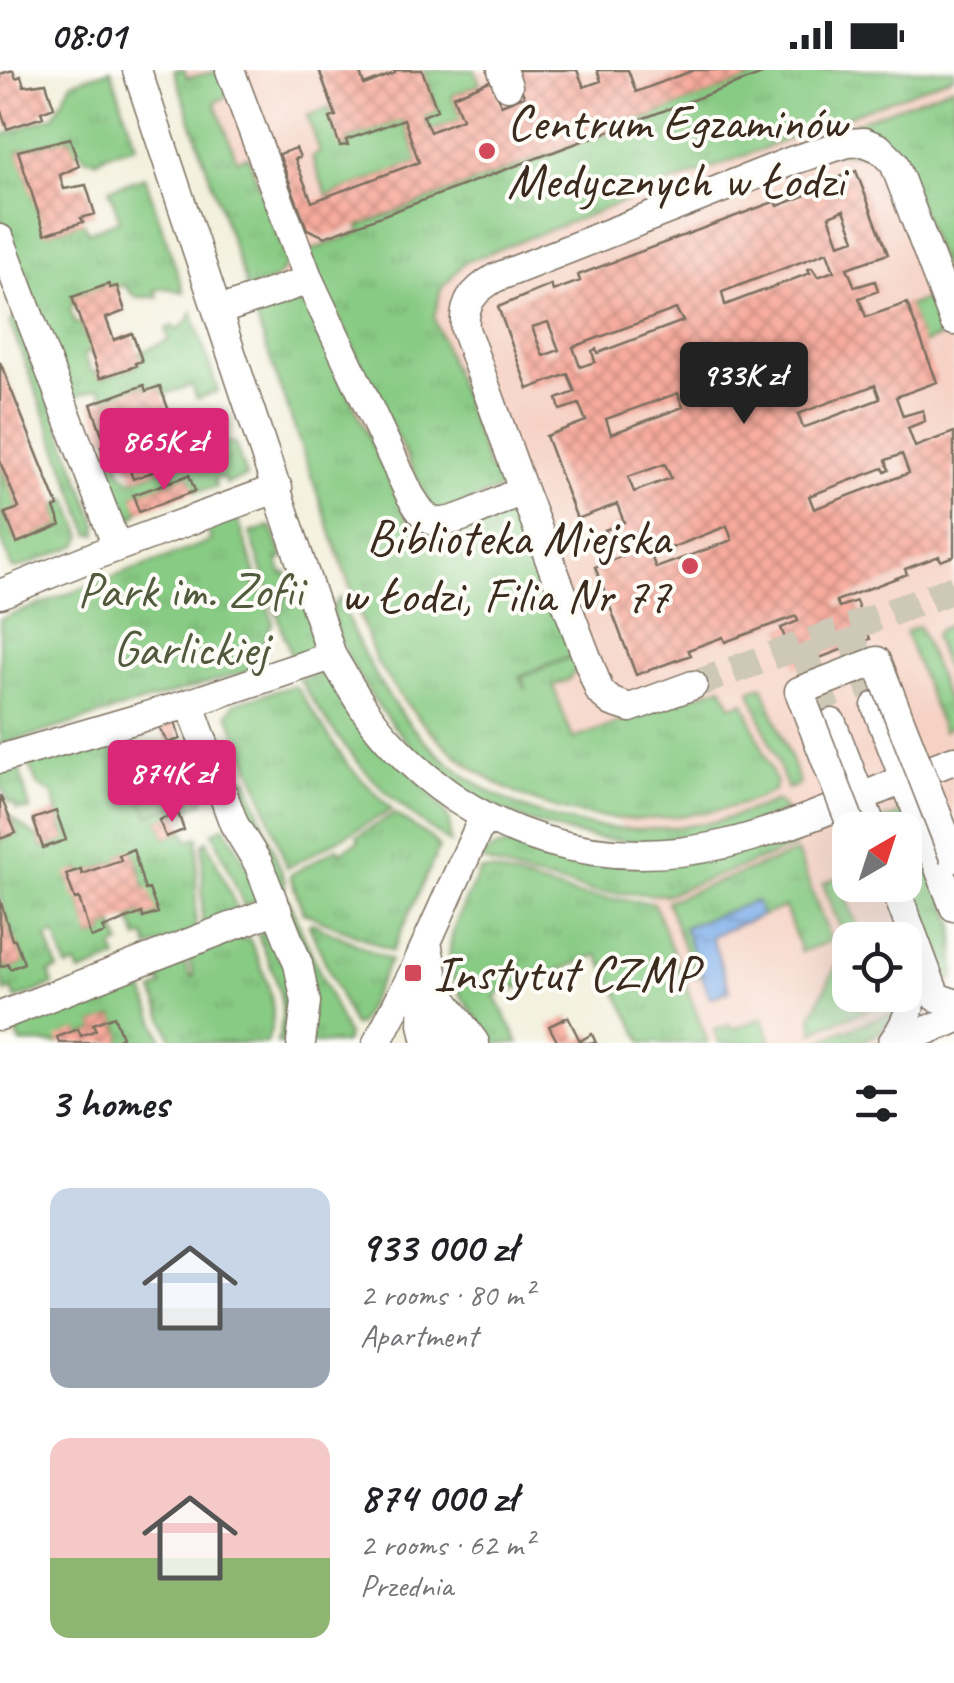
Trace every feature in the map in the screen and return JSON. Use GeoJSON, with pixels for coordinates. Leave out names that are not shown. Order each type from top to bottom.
{"type":"FeatureCollection","features":[{"type":"Feature","properties":{"kind":"street"},"geometry":{"type":"LineString","coordinates":[[137,70],[332,656],[389,742],[453,800],[482,818],[550,842],[594,851],[668,854],[728,843],[954,760]]}},
{"type":"Feature","properties":{"kind":"street"},"geometry":{"type":"LineString","coordinates":[[230,70],[309,280],[420,511],[433,522],[447,522],[524,490]]}},
{"type":"Feature","properties":{"kind":"street"},"geometry":{"type":"LineString","coordinates":[[693,686],[630,708],[600,692],[465,328],[468,302],[478,288],[706,195],[848,143],[864,142],[879,148],[894,163],[954,321]]}},
{"type":"Feature","properties":{"kind":"street"},"geometry":{"type":"LineString","coordinates":[[0,238],[9,288],[118,547]]}},
{"type":"Feature","properties":{"kind":"street"},"geometry":{"type":"LineString","coordinates":[[218,310],[309,280]]}},
{"type":"Feature","properties":{"kind":"street"},"geometry":{"type":"LineString","coordinates":[[0,594],[278,488]]}},
{"type":"Feature","properties":{"kind":"street"},"geometry":{"type":"LineString","coordinates":[[0,758],[332,656]]}},
{"type":"Feature","properties":{"kind":"street"},"geometry":{"type":"LineString","coordinates":[[846,812],[799,691],[877,660],[954,858]]}},
{"type":"Feature","properties":{"kind":"street"},"geometry":{"type":"LineString","coordinates":[[189,703],[234,824],[258,863],[304,985],[307,1017],[301,1043]]}},
{"type":"Feature","properties":{"kind":"street"},"geometry":{"type":"LineString","coordinates":[[876,706],[954,907]]}},
{"type":"Feature","properties":{"kind":"street"},"geometry":{"type":"LineString","coordinates":[[832,723],[866,812]]}},
{"type":"Feature","properties":{"kind":"street"},"geometry":{"type":"LineString","coordinates":[[427,1043],[422,1001],[430,963],[482,818]]}},
{"type":"Feature","properties":{"kind":"street"},"geometry":{"type":"LineString","coordinates":[[902,902],[945,1000],[922,1032]]}},
{"type":"Feature","properties":{"kind":"street"},"geometry":{"type":"LineString","coordinates":[[0,1016],[277,909]]}},
{"type":"Feature","properties":{"kind":"street"},"geometry":{"type":"LineString","coordinates":[[377,1043],[430,963]]}},
{"type":"Feature","properties":{"kind":"street"},"geometry":{"type":"LineString","coordinates":[[430,963],[448,1043]]}},
{"type":"Feature","properties":{"kind":"street"},"geometry":{"type":"LineString","coordinates":[[430,963],[475,1043]]}},
{"type":"Feature","properties":{"kind":"street"},"geometry":{"type":"LineString","coordinates":[[893,1043],[909,1012]]}},
{"type":"Feature","properties":{"kind":"street"},"geometry":{"type":"LineString","coordinates":[[893,1043],[954,1020]]}},
{"type":"Feature","properties":{"kind":"shaded area"},"geometry":{"type":"Polygon","coordinates":[[[184,70],[954,70],[954,1043],[708,1043],[618,821],[554,809],[505,791],[466,767],[430,735],[399,699],[375,662],[352,604],[184,70]]]}},
{"type":"Feature","properties":{"kind":"green space"},"geometry":{"type":"Polygon","coordinates":[[[111,70],[136,146],[106,154],[97,161],[86,158],[79,150],[74,152],[70,138],[18,151],[46,234],[83,222],[88,232],[120,220],[109,189],[145,177],[184,292],[167,288],[155,290],[158,297],[136,297],[124,285],[110,288],[109,284],[72,297],[74,304],[70,310],[75,324],[81,323],[91,352],[83,355],[91,371],[101,378],[136,366],[142,361],[139,353],[169,340],[166,329],[173,326],[176,331],[192,312],[218,391],[197,399],[192,385],[163,395],[146,391],[144,385],[105,400],[100,388],[70,398],[25,279],[31,276],[29,272],[23,274],[0,217],[0,136],[54,116],[72,82],[111,70]]]}},
{"type":"Feature","properties":{"kind":"green space"},"geometry":{"type":"Polygon","coordinates":[[[174,70],[184,70],[187,78],[223,70],[231,95],[215,102],[237,160],[248,156],[288,262],[276,279],[248,291],[174,70]]]}},
{"type":"Feature","properties":{"kind":"green space"},"geometry":{"type":"Polygon","coordinates":[[[423,70],[475,70],[480,84],[452,96],[462,119],[430,131],[425,117],[438,110],[423,70]]]}},
{"type":"Feature","properties":{"kind":"green space"},"geometry":{"type":"Polygon","coordinates":[[[773,70],[954,70],[954,76],[465,262],[441,289],[434,318],[489,470],[504,471],[505,478],[499,490],[435,515],[306,252],[361,232],[359,226],[773,70]]]}},
{"type":"Feature","properties":{"kind":"green space"},"geometry":{"type":"Polygon","coordinates":[[[954,86],[954,300],[901,157],[799,150],[798,144],[954,86]]]}},
{"type":"Feature","properties":{"kind":"green space"},"geometry":{"type":"Polygon","coordinates":[[[329,108],[343,148],[349,145],[347,140],[403,119],[419,162],[327,196],[312,157],[319,149],[307,116],[329,108]]]}},
{"type":"Feature","properties":{"kind":"green space"},"geometry":{"type":"Polygon","coordinates":[[[930,297],[944,335],[922,344],[908,306],[930,297]]]}},
{"type":"Feature","properties":{"kind":"green space"},"geometry":{"type":"Polygon","coordinates":[[[288,301],[308,307],[409,523],[427,533],[443,535],[500,516],[513,519],[527,530],[575,654],[519,676],[526,690],[522,677],[578,654],[579,667],[568,680],[553,686],[573,739],[722,686],[731,706],[744,702],[776,783],[774,790],[743,804],[686,815],[636,819],[589,816],[546,806],[506,789],[435,736],[376,661],[254,312],[288,301]]]}},
{"type":"Feature","properties":{"kind":"green space"},"geometry":{"type":"Polygon","coordinates":[[[17,315],[97,524],[97,534],[90,534],[10,323],[17,315]]]}},
{"type":"Feature","properties":{"kind":"green space"},"geometry":{"type":"Polygon","coordinates":[[[235,443],[246,477],[226,484],[223,477],[214,480],[216,487],[195,491],[188,475],[134,495],[139,512],[133,518],[116,503],[100,460],[105,465],[118,458],[120,472],[132,480],[170,466],[169,461],[182,457],[179,449],[199,450],[235,443]]]}},
{"type":"Feature","properties":{"kind":"green space"},"geometry":{"type":"Polygon","coordinates":[[[0,462],[19,508],[5,514],[17,542],[61,526],[54,508],[68,499],[83,536],[78,545],[12,568],[0,536],[0,462]]]}},
{"type":"Feature","properties":{"kind":"green space","name":"Park im. Zofii Garlickiej"},"geometry":{"type":"Polygon","coordinates":[[[236,514],[258,580],[254,582],[257,593],[263,591],[273,622],[248,671],[0,745],[0,619],[211,541],[206,525],[236,514]]]}},
{"type":"Feature","properties":{"kind":"green space"},"geometry":{"type":"Polygon","coordinates":[[[271,526],[283,558],[278,560],[282,574],[287,573],[289,579],[276,613],[250,533],[271,526]]]}},
{"type":"Feature","properties":{"kind":"green space"},"geometry":{"type":"Polygon","coordinates":[[[291,585],[295,596],[301,594],[314,637],[309,652],[293,661],[278,617],[291,585]]]}},
{"type":"Feature","properties":{"kind":"green space"},"geometry":{"type":"Polygon","coordinates":[[[340,598],[366,658],[398,709],[437,752],[481,786],[530,810],[586,825],[646,829],[712,822],[777,801],[786,811],[715,834],[644,841],[556,830],[514,815],[439,770],[406,740],[377,704],[337,633],[331,608],[340,598]]]}},
{"type":"Feature","properties":{"kind":"green space"},"geometry":{"type":"Polygon","coordinates":[[[954,624],[954,692],[934,636],[954,624]]]}},
{"type":"Feature","properties":{"kind":"green space"},"geometry":{"type":"Polygon","coordinates":[[[919,626],[953,717],[953,724],[943,732],[905,632],[919,626]]]}},
{"type":"Feature","properties":{"kind":"green space"},"geometry":{"type":"Polygon","coordinates":[[[325,675],[333,681],[443,809],[449,820],[450,843],[383,789],[348,750],[299,679],[325,675]]]}},
{"type":"Feature","properties":{"kind":"green space"},"geometry":{"type":"Polygon","coordinates":[[[292,686],[348,765],[392,810],[287,868],[228,714],[235,703],[292,686]]]}},
{"type":"Feature","properties":{"kind":"green space"},"geometry":{"type":"Polygon","coordinates":[[[763,686],[800,784],[788,789],[750,690],[763,686]]]}},
{"type":"Feature","properties":{"kind":"green space"},"geometry":{"type":"Polygon","coordinates":[[[116,733],[149,815],[205,796],[203,803],[159,820],[166,837],[184,830],[188,840],[198,837],[195,933],[149,948],[145,936],[138,939],[130,918],[157,913],[133,850],[120,855],[121,860],[82,874],[80,869],[67,875],[79,898],[91,938],[105,933],[103,928],[113,924],[121,944],[113,948],[117,959],[80,973],[76,965],[67,968],[55,934],[47,938],[58,969],[49,973],[53,985],[16,999],[12,989],[5,992],[0,967],[8,964],[10,969],[24,963],[12,940],[0,899],[0,839],[16,833],[10,817],[40,839],[43,848],[66,840],[52,793],[38,786],[27,760],[116,733]]]}},
{"type":"Feature","properties":{"kind":"green space"},"geometry":{"type":"Polygon","coordinates":[[[0,762],[19,767],[30,810],[16,809],[14,803],[9,803],[0,783],[0,762]]]}},
{"type":"Feature","properties":{"kind":"green space"},"geometry":{"type":"Polygon","coordinates":[[[140,770],[150,793],[181,783],[192,800],[149,815],[132,773],[140,770]]]}},
{"type":"Feature","properties":{"kind":"green space"},"geometry":{"type":"Polygon","coordinates":[[[247,778],[285,882],[280,893],[228,787],[247,778]]]}},
{"type":"Feature","properties":{"kind":"green space"},"geometry":{"type":"Polygon","coordinates":[[[395,814],[439,848],[392,951],[303,912],[290,875],[337,848],[340,852],[359,841],[357,836],[395,814]]]}},
{"type":"Feature","properties":{"kind":"green space"},"geometry":{"type":"Polygon","coordinates":[[[225,826],[264,898],[244,906],[213,832],[225,826]]]}},
{"type":"Feature","properties":{"kind":"green space"},"geometry":{"type":"Polygon","coordinates":[[[791,834],[795,847],[665,895],[595,892],[520,874],[479,859],[509,845],[541,851],[791,834]]]}},
{"type":"Feature","properties":{"kind":"green space"},"geometry":{"type":"Polygon","coordinates":[[[922,839],[954,923],[954,978],[939,984],[922,934],[922,922],[918,922],[911,902],[922,902],[922,839]]]}},
{"type":"Feature","properties":{"kind":"green space"},"geometry":{"type":"Polygon","coordinates":[[[207,841],[239,913],[202,927],[203,844],[207,841]]]}},
{"type":"Feature","properties":{"kind":"green space"},"geometry":{"type":"Polygon","coordinates":[[[797,852],[831,941],[801,952],[785,907],[761,916],[755,901],[684,927],[702,975],[695,977],[667,901],[797,852]]]}},
{"type":"Feature","properties":{"kind":"green space"},"geometry":{"type":"Polygon","coordinates":[[[491,870],[576,895],[654,903],[708,1043],[643,1043],[598,955],[495,996],[519,1043],[492,1043],[458,990],[450,959],[454,929],[466,900],[480,871],[491,870]]]}},
{"type":"Feature","properties":{"kind":"green space"},"geometry":{"type":"Polygon","coordinates":[[[832,880],[832,902],[848,902],[856,922],[838,922],[823,884],[832,880]]]}},
{"type":"Feature","properties":{"kind":"green space"},"geometry":{"type":"Polygon","coordinates":[[[287,897],[347,1035],[345,1043],[310,1043],[282,899],[287,897]]]}},
{"type":"Feature","properties":{"kind":"green space"},"geometry":{"type":"Polygon","coordinates":[[[312,923],[390,960],[359,1024],[353,1026],[309,925],[312,923]]]}},
{"type":"Feature","properties":{"kind":"green space"},"geometry":{"type":"Polygon","coordinates":[[[276,928],[294,977],[293,1043],[277,1043],[281,1001],[258,935],[276,928]]]}},
{"type":"Feature","properties":{"kind":"green space"},"geometry":{"type":"Polygon","coordinates":[[[238,932],[241,940],[249,938],[270,990],[273,1016],[266,1043],[173,1043],[153,991],[162,986],[154,965],[181,954],[190,977],[194,976],[186,952],[238,932]]]}},
{"type":"Feature","properties":{"kind":"green space"},"geometry":{"type":"Polygon","coordinates":[[[832,974],[832,1012],[862,1012],[814,1033],[812,1016],[832,974]]]}},
{"type":"Feature","properties":{"kind":"green space"},"geometry":{"type":"Polygon","coordinates":[[[140,979],[163,1043],[121,1043],[114,1016],[94,1024],[96,1030],[59,1043],[21,1043],[15,1029],[21,1026],[18,1015],[57,1005],[58,1013],[96,997],[93,987],[140,979]]]}},
{"type":"Feature","properties":{"kind":"green space"},"geometry":{"type":"Polygon","coordinates":[[[897,1012],[867,1039],[821,1043],[827,1037],[897,1012]]]}},
{"type":"Feature","properties":{"kind":"green space"},"geometry":{"type":"Polygon","coordinates":[[[763,1018],[772,1043],[719,1043],[714,1030],[730,1025],[733,1029],[763,1018]]]}},
{"type":"Feature","properties":{"kind":"water"},"geometry":{"type":"Polygon","coordinates":[[[756,901],[761,916],[711,936],[730,991],[710,998],[684,927],[756,901]]]}},
{"type":"Feature","properties":{"kind":"building"},"geometry":{"type":"Polygon","coordinates":[[[13,70],[16,78],[21,76],[24,86],[46,83],[54,107],[41,112],[43,117],[7,129],[0,108],[0,74],[13,70]]]}},
{"type":"Feature","properties":{"kind":"building","name":"Centrum Egzaminów Medycznych w Łodzi"},"geometry":{"type":"Polygon","coordinates":[[[319,70],[359,70],[364,85],[395,73],[394,70],[422,70],[437,110],[423,116],[430,132],[462,119],[453,96],[492,80],[501,105],[524,96],[514,70],[577,70],[584,87],[601,81],[597,70],[628,70],[636,92],[694,70],[773,70],[325,237],[307,229],[279,154],[296,148],[300,157],[295,159],[312,202],[419,162],[404,119],[346,140],[348,145],[340,146],[330,118],[336,116],[319,70]]]}},
{"type":"Feature","properties":{"kind":"building"},"geometry":{"type":"Polygon","coordinates":[[[70,138],[79,166],[60,175],[62,183],[64,189],[86,185],[95,214],[45,234],[18,151],[70,138]]]}},
{"type":"Feature","properties":{"kind":"building"},"geometry":{"type":"Polygon","coordinates":[[[856,171],[888,254],[847,268],[855,287],[875,281],[878,291],[859,298],[866,317],[907,303],[937,382],[896,397],[903,416],[923,410],[925,421],[908,428],[915,447],[954,432],[954,556],[941,561],[939,556],[905,569],[907,574],[836,601],[839,607],[856,601],[870,639],[796,667],[781,628],[798,621],[796,616],[725,642],[723,637],[688,650],[691,655],[636,675],[595,567],[635,551],[628,533],[609,539],[605,530],[624,522],[617,504],[577,519],[546,436],[586,421],[579,404],[560,410],[557,399],[575,392],[568,374],[528,389],[498,307],[551,285],[553,291],[580,281],[578,275],[776,201],[778,206],[804,196],[802,191],[856,171]],[[844,210],[829,216],[839,244],[855,239],[844,210]],[[827,252],[722,292],[725,305],[810,273],[808,269],[812,268],[818,277],[834,271],[827,252]],[[676,309],[573,347],[580,367],[595,362],[592,351],[596,349],[598,353],[683,321],[676,309]],[[548,322],[532,327],[543,356],[559,350],[548,322]],[[875,385],[798,414],[803,428],[880,399],[875,385]],[[678,393],[606,419],[611,434],[683,407],[678,393]],[[902,454],[886,460],[889,470],[885,472],[883,468],[809,496],[814,509],[909,473],[902,454]],[[665,464],[628,477],[634,492],[671,478],[665,464]],[[727,526],[671,548],[673,552],[668,553],[663,543],[648,549],[656,568],[732,540],[727,526]]]}},
{"type":"Feature","properties":{"kind":"building"},"geometry":{"type":"Polygon","coordinates":[[[109,284],[110,288],[117,286],[125,311],[106,318],[114,340],[132,333],[142,361],[100,378],[72,297],[109,284]]]}},
{"type":"Feature","properties":{"kind":"building"},"geometry":{"type":"Polygon","coordinates":[[[0,362],[58,506],[54,508],[61,525],[17,543],[5,513],[19,508],[0,462],[0,362]]]}},
{"type":"Feature","properties":{"kind":"building"},"geometry":{"type":"Polygon","coordinates":[[[144,385],[146,391],[160,386],[169,411],[155,416],[157,420],[104,440],[91,404],[144,385]]]}},
{"type":"Feature","properties":{"kind":"building"},"geometry":{"type":"Polygon","coordinates":[[[173,431],[182,457],[169,461],[170,466],[133,479],[125,456],[106,463],[101,447],[119,440],[121,446],[173,431]]]}},
{"type":"Feature","properties":{"kind":"building"},"geometry":{"type":"Polygon","coordinates":[[[189,475],[195,491],[139,512],[133,495],[189,475]]]}},
{"type":"Feature","properties":{"kind":"building"},"geometry":{"type":"Polygon","coordinates":[[[173,715],[180,739],[168,743],[155,720],[173,715]]]}},
{"type":"Feature","properties":{"kind":"building"},"geometry":{"type":"Polygon","coordinates":[[[169,744],[181,783],[155,791],[143,752],[169,744]]]}},
{"type":"Feature","properties":{"kind":"building"},"geometry":{"type":"Polygon","coordinates":[[[0,795],[16,833],[0,839],[0,795]]]}},
{"type":"Feature","properties":{"kind":"building"},"geometry":{"type":"Polygon","coordinates":[[[56,811],[66,840],[43,848],[33,819],[56,811]]]}},
{"type":"Feature","properties":{"kind":"building"},"geometry":{"type":"Polygon","coordinates":[[[178,813],[184,830],[166,837],[159,820],[178,813]]]}},
{"type":"Feature","properties":{"kind":"building"},"geometry":{"type":"Polygon","coordinates":[[[133,849],[145,890],[149,889],[158,913],[143,918],[142,913],[103,928],[105,933],[91,938],[79,898],[75,899],[66,874],[81,869],[82,874],[121,860],[119,855],[133,849]]]}},
{"type":"Feature","properties":{"kind":"building"},"geometry":{"type":"Polygon","coordinates":[[[0,899],[12,940],[15,939],[24,963],[10,969],[8,964],[0,967],[0,899]]]}},
{"type":"Feature","properties":{"kind":"building"},"geometry":{"type":"Polygon","coordinates":[[[114,1016],[121,1043],[59,1043],[57,1037],[78,1029],[81,1036],[96,1030],[93,1024],[114,1016]]]}},
{"type":"Feature","properties":{"kind":"building"},"geometry":{"type":"Polygon","coordinates":[[[568,1017],[580,1041],[592,1034],[596,1043],[558,1043],[549,1026],[568,1017]]]}},
{"type":"Feature","properties":{"kind":"tunnel"},"geometry":{"type":"LineString","coordinates":[[693,685],[954,589]]}},
{"type":"Feature","properties":{"kind":"tunnel"},"geometry":{"type":"LineString","coordinates":[[849,629],[876,706]]}},
{"type":"Feature","properties":{"kind":"tunnel"},"geometry":{"type":"LineString","coordinates":[[801,645],[832,723]]}},
{"type":"Feature","properties":{"kind":"place","name":"Centrum Egzaminów Medycznych w Łodzi"},"geometry":{"type":"Point","coordinates":[487,151]}},
{"type":"Feature","properties":{"kind":"place","name":"Biblioteka Miejska w Łodzi, Filia Nr 77"},"geometry":{"type":"Point","coordinates":[690,566]}},
{"type":"Feature","properties":{"kind":"place","name":"Instytut CZMP"},"geometry":{"type":"Point","coordinates":[413,973]}}]}
